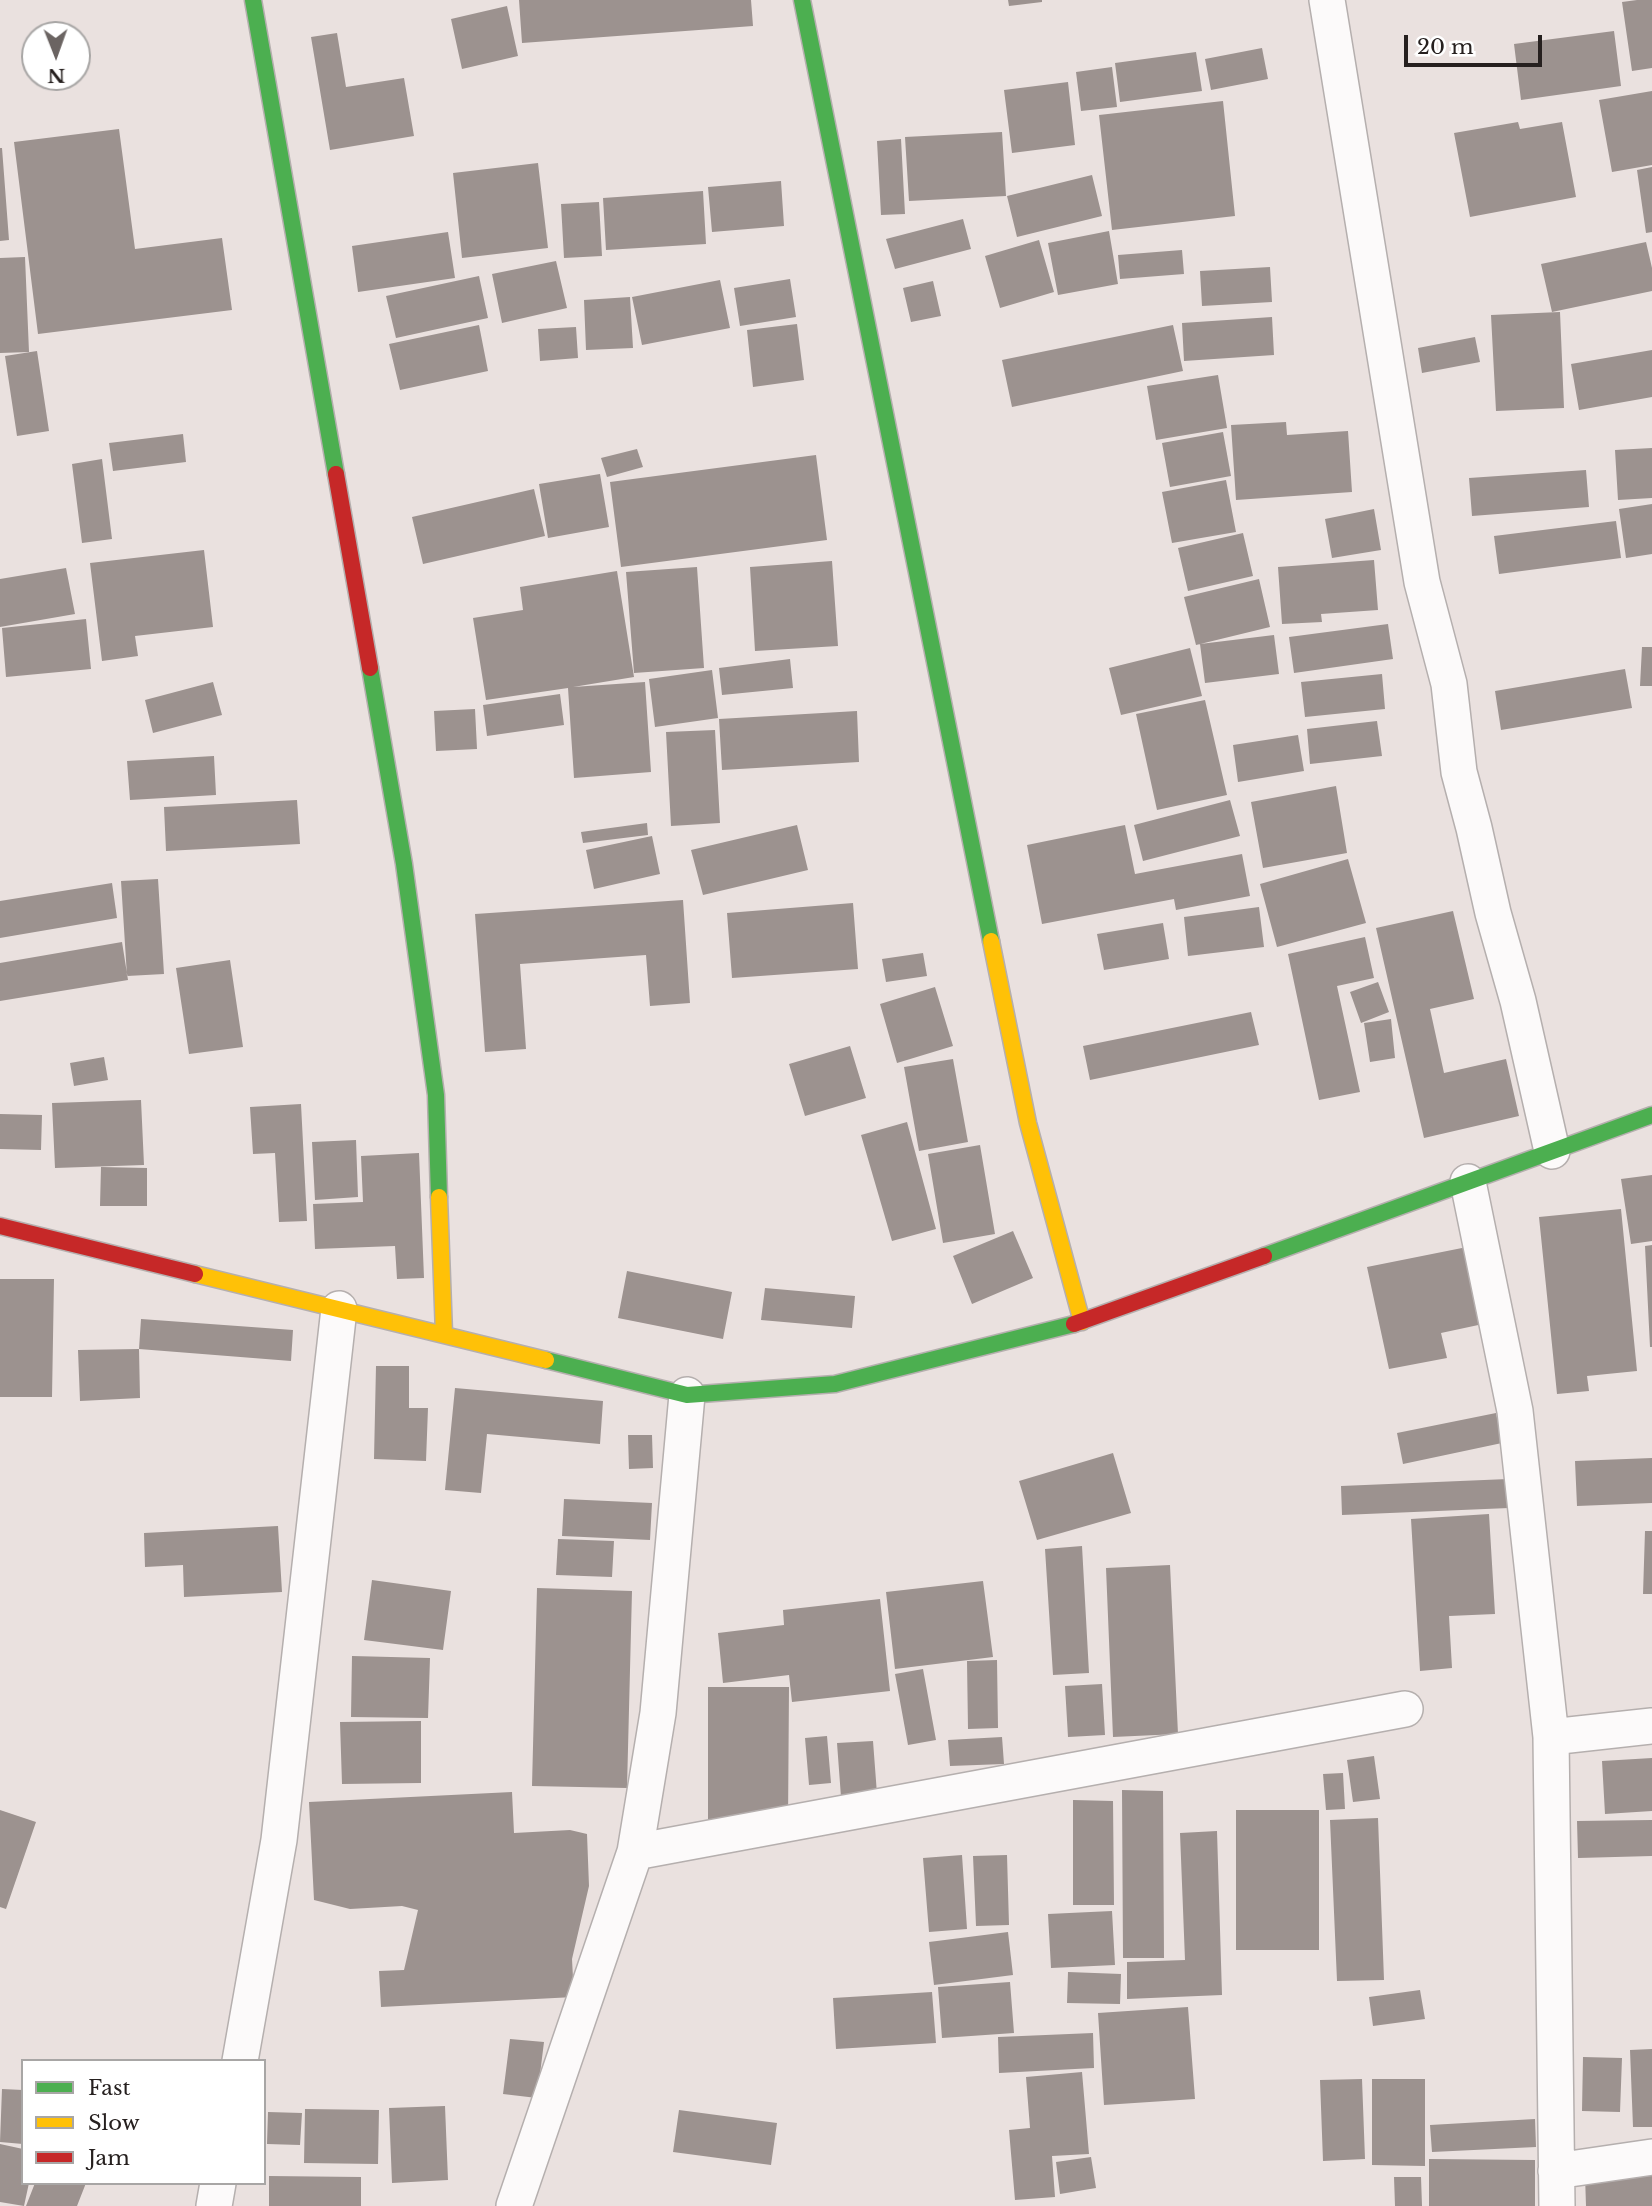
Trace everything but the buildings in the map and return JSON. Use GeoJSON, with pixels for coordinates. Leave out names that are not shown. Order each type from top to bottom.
{"type":"FeatureCollection","features":[{"type":"Feature","properties":{"kind":"street"},"geometry":{"type":"LineString","coordinates":[[253,0],[404,864],[436,1095],[444,1334]]}},
{"type":"Feature","properties":{"kind":"street"},"geometry":{"type":"LineString","coordinates":[[802,0],[1028,1123],[1082,1322]]}},
{"type":"Feature","properties":{"kind":"street"},"geometry":{"type":"LineString","coordinates":[[1327,0],[1422,582],[1449,684],[1459,772],[1493,913],[1518,1001],[1552,1152]]}},
{"type":"Feature","properties":{"kind":"street"},"geometry":{"type":"LineString","coordinates":[[0,1226],[687,1395],[835,1384],[1082,1322],[1652,1115]]}},
{"type":"Feature","properties":{"kind":"street"},"geometry":{"type":"LineString","coordinates":[[1468,1182],[1515,1410],[1551,1737],[1557,2206]]}},
{"type":"Feature","properties":{"kind":"street"},"geometry":{"type":"LineString","coordinates":[[240,2059],[279,1840],[339,1309]]}},
{"type":"Feature","properties":{"kind":"street"},"geometry":{"type":"LineString","coordinates":[[514,2206],[635,1852],[658,1713],[687,1395]]}},
{"type":"Feature","properties":{"kind":"street"},"geometry":{"type":"LineString","coordinates":[[635,1852],[1405,1709]]}},
{"type":"Feature","properties":{"kind":"street"},"geometry":{"type":"LineString","coordinates":[[1551,1737],[1652,1726]]}},
{"type":"Feature","properties":{"kind":"street"},"geometry":{"type":"LineString","coordinates":[[1556,2171],[1652,2157]]}},
{"type":"Feature","properties":{"kind":"street"},"geometry":{"type":"LineString","coordinates":[[214,2206],[218,2185]]}},
{"type":"Feature","properties":{"kind":"traffic: fast"},"geometry":{"type":"LineString","coordinates":[[253,0],[336,474]]}},
{"type":"Feature","properties":{"kind":"traffic: fast"},"geometry":{"type":"LineString","coordinates":[[802,0],[991,941]]}},
{"type":"Feature","properties":{"kind":"traffic: fast"},"geometry":{"type":"LineString","coordinates":[[370,668],[404,864],[436,1095],[439,1197]]}},
{"type":"Feature","properties":{"kind":"traffic: fast"},"geometry":{"type":"LineString","coordinates":[[1264,1256],[1652,1115]]}},
{"type":"Feature","properties":{"kind":"traffic: fast"},"geometry":{"type":"LineString","coordinates":[[546,1360],[687,1395],[835,1384],[1074,1324]]}},
{"type":"Feature","properties":{"kind":"traffic: slow"},"geometry":{"type":"LineString","coordinates":[[991,941],[1028,1123],[1082,1322]]}},
{"type":"Feature","properties":{"kind":"traffic: slow"},"geometry":{"type":"LineString","coordinates":[[439,1197],[444,1334]]}},
{"type":"Feature","properties":{"kind":"traffic: slow"},"geometry":{"type":"LineString","coordinates":[[195,1274],[546,1360]]}},
{"type":"Feature","properties":{"kind":"traffic: jam"},"geometry":{"type":"LineString","coordinates":[[336,474],[370,668]]}},
{"type":"Feature","properties":{"kind":"traffic: jam"},"geometry":{"type":"LineString","coordinates":[[0,1226],[195,1274]]}},
{"type":"Feature","properties":{"kind":"traffic: jam"},"geometry":{"type":"LineString","coordinates":[[1074,1324],[1264,1256]]}}]}
